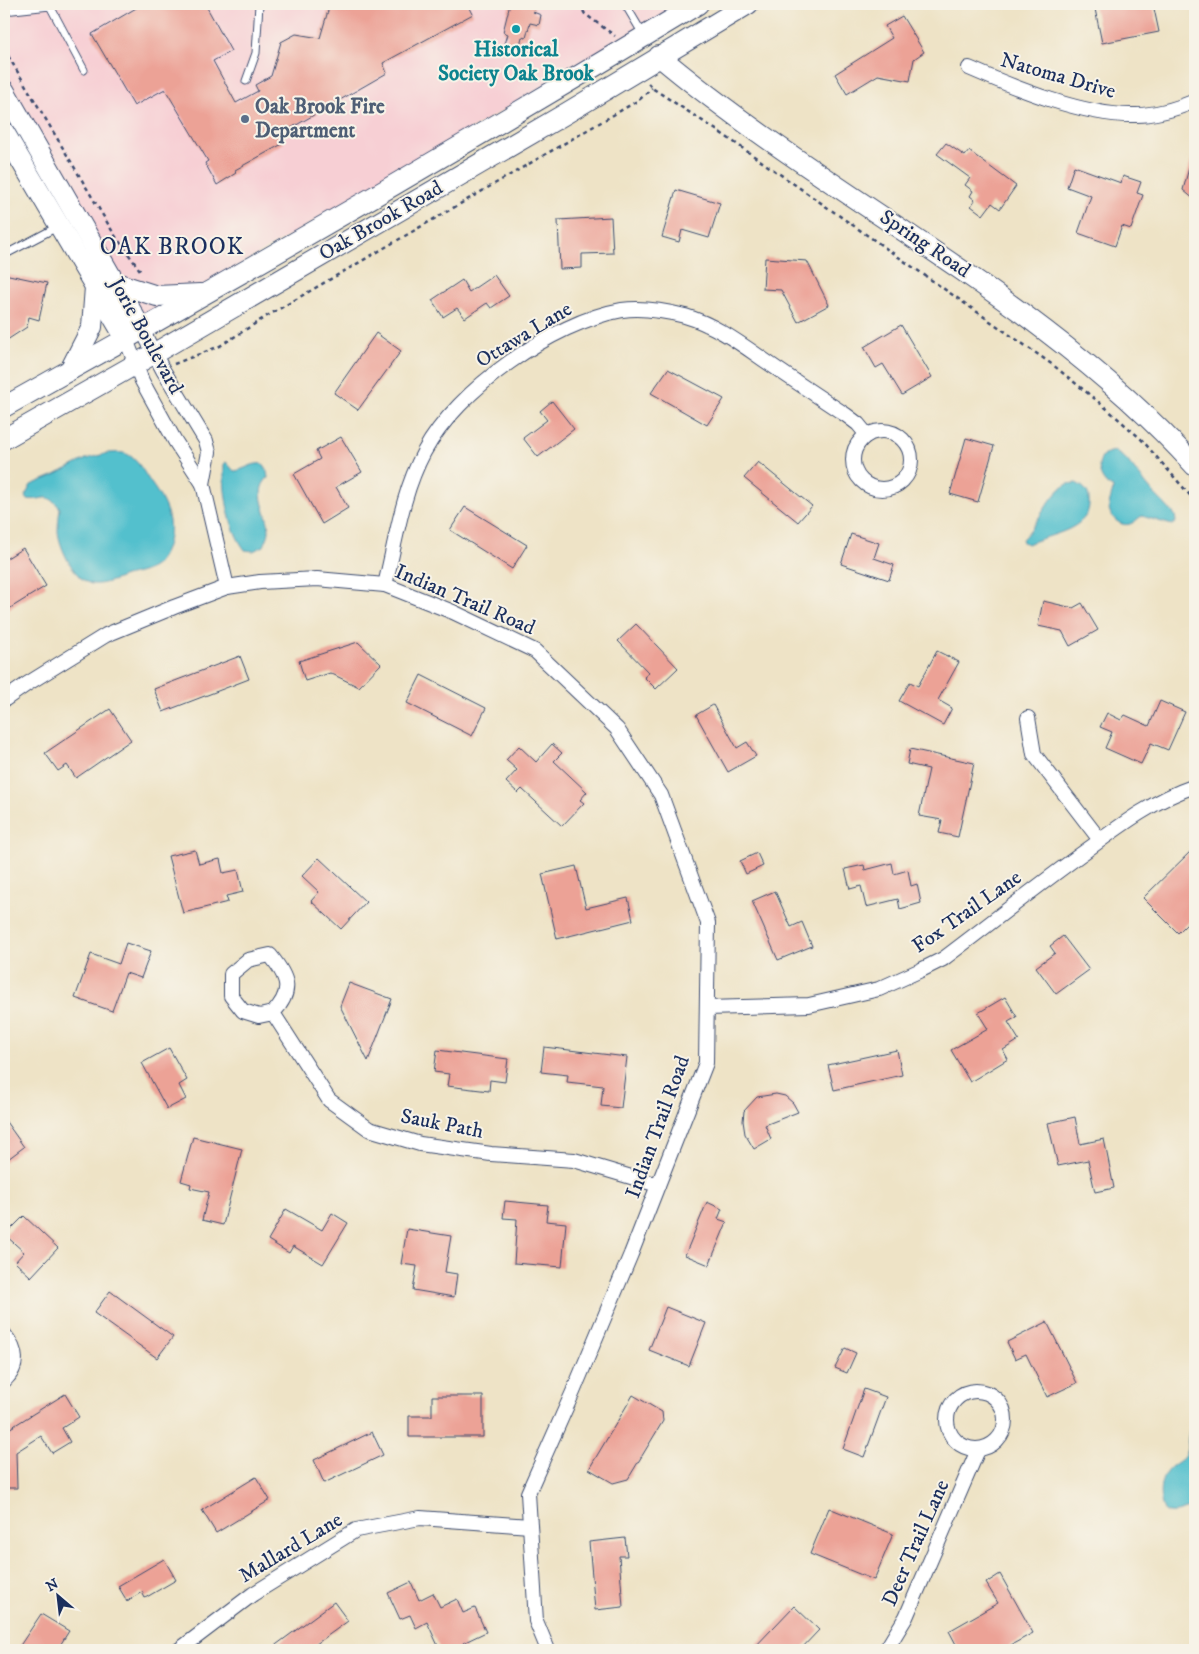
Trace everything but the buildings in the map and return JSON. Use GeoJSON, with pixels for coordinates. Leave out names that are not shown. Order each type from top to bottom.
{"type":"FeatureCollection","features":[{"type":"Feature","properties":{"kind":"main road","name":"Oak Brook Road"},"geometry":{"type":"LineString","coordinates":[[4,407],[204,294],[698,4]]}},
{"type":"Feature","properties":{"kind":"main road","name":"Oak Brook Road"},"geometry":{"type":"LineString","coordinates":[[8,437],[564,114],[748,4]]}},
{"type":"Feature","properties":{"kind":"main road","name":"Spring Road"},"geometry":{"type":"LineString","coordinates":[[659,56],[776,144],[982,283],[1027,317],[1106,379],[1148,417],[1195,466]]}},
{"type":"Feature","properties":{"kind":"main road","name":"Jorie Boulevard"},"geometry":{"type":"LineString","coordinates":[[4,90],[116,283],[134,334]]}},
{"type":"Feature","properties":{"kind":"main road","name":"Jorie Boulevard"},"geometry":{"type":"LineString","coordinates":[[4,132],[95,287],[134,334]]}},
{"type":"Feature","properties":{"kind":"main road"},"geometry":{"type":"LineString","coordinates":[[116,283],[157,296],[204,294]]}},
{"type":"Feature","properties":{"kind":"main road"},"geometry":{"type":"LineString","coordinates":[[70,370],[92,327],[95,287]]}},
{"type":"Feature","properties":{"kind":"street","name":"Spring Road"},"geometry":{"type":"LineString","coordinates":[[644,36],[659,56]]}},
{"type":"Feature","properties":{"kind":"street","name":"Natoma Drive"},"geometry":{"type":"LineString","coordinates":[[968,68],[1004,84],[1058,102],[1110,114],[1136,116],[1157,113],[1195,101]]}},
{"type":"Feature","properties":{"kind":"street","name":"Ottawa Lane"},"geometry":{"type":"LineString","coordinates":[[385,585],[412,477],[425,451],[443,423],[462,401],[486,380],[519,356],[594,316],[624,310],[647,309],[686,317],[708,324],[846,415],[858,424],[867,435]]}},
{"type":"Feature","properties":{"kind":"street","name":"Jorie Boulevard"},"geometry":{"type":"LineString","coordinates":[[134,334],[154,353],[206,441],[209,452],[203,484]]}},
{"type":"Feature","properties":{"kind":"street","name":"Jorie Boulevard"},"geometry":{"type":"LineString","coordinates":[[134,334],[136,364],[142,381],[175,440],[203,484],[227,587]]}},
{"type":"Feature","properties":{"kind":"street"},"geometry":{"type":"LineString","coordinates":[[885,431],[894,434],[907,446],[910,455],[908,473],[896,486],[876,489],[866,485],[859,479],[854,470],[852,460],[854,450],[867,435],[885,431]]}},
{"type":"Feature","properties":{"kind":"street","name":"Indian Trail Road"},"geometry":{"type":"LineString","coordinates":[[4,700],[106,635],[174,606],[227,587],[260,582],[317,579],[385,585],[453,612],[535,651],[617,729],[661,795],[708,924],[706,1064],[573,1392],[528,1493],[536,1621],[548,1650]]}},
{"type":"Feature","properties":{"kind":"street"},"geometry":{"type":"LineString","coordinates":[[1028,718],[1034,754],[1100,840]]}},
{"type":"Feature","properties":{"kind":"street","name":"Fox Trail Lane"},"geometry":{"type":"LineString","coordinates":[[707,1008],[809,1005],[887,985],[943,959],[1134,816],[1158,802],[1195,786]]}},
{"type":"Feature","properties":{"kind":"street"},"geometry":{"type":"LineString","coordinates":[[270,956],[281,968],[288,985],[283,1003],[273,1013],[258,1016],[243,1011],[231,996],[231,974],[248,960],[270,956]]}},
{"type":"Feature","properties":{"kind":"street","name":"Sauk Path"},"geometry":{"type":"LineString","coordinates":[[273,1013],[328,1100],[369,1129],[429,1145],[491,1154],[574,1160],[658,1185]]}},
{"type":"Feature","properties":{"kind":"street"},"geometry":{"type":"LineString","coordinates":[[4,1334],[12,1345],[16,1356],[13,1371],[4,1381]]}},
{"type":"Feature","properties":{"kind":"street"},"geometry":{"type":"LineString","coordinates":[[975,1391],[992,1395],[1000,1402],[1005,1413],[1006,1424],[1003,1434],[995,1443],[978,1450],[964,1447],[953,1439],[948,1429],[947,1419],[949,1409],[955,1400],[963,1394],[975,1391]]}},
{"type":"Feature","properties":{"kind":"street","name":"Deer Trail Lane"},"geometry":{"type":"LineString","coordinates":[[886,1650],[910,1609],[978,1450]]}},
{"type":"Feature","properties":{"kind":"street","name":"Mallard Lane"},"geometry":{"type":"LineString","coordinates":[[180,1650],[253,1594],[356,1530],[420,1518],[530,1526]]}},
{"type":"Feature","properties":{"kind":"lane"},"geometry":{"type":"LineString","coordinates":[[246,81],[256,53],[259,4]]}},
{"type":"Feature","properties":{"kind":"lane"},"geometry":{"type":"LineString","coordinates":[[625,4],[644,36]]}},
{"type":"Feature","properties":{"kind":"lane"},"geometry":{"type":"LineString","coordinates":[[4,11],[50,6],[84,70]]}},
{"type":"Feature","properties":{"kind":"lane"},"geometry":{"type":"LineString","coordinates":[[4,255],[59,226]]}},
{"type":"Feature","properties":{"kind":"path"},"geometry":{"type":"LineString","coordinates":[[579,4],[585,14],[617,40]]}},
{"type":"Feature","properties":{"kind":"path"},"geometry":{"type":"LineString","coordinates":[[4,48],[114,234],[146,278]]}},
{"type":"Feature","properties":{"kind":"path"},"geometry":{"type":"LineString","coordinates":[[185,359],[220,346],[266,316],[639,100],[652,88],[718,131],[1053,364],[1141,439],[1195,501]]}},
{"type":"Feature","properties":{"kind":"shaded area"},"geometry":{"type":"Polygon","coordinates":[[[4,4],[684,4],[144,321],[4,75],[4,4]]]}},
{"type":"Feature","properties":{"kind":"water"},"geometry":{"type":"Polygon","coordinates":[[[1114,451],[1126,459],[1151,490],[1175,515],[1176,522],[1172,525],[1142,516],[1132,523],[1124,524],[1117,521],[1111,515],[1109,507],[1113,488],[1104,481],[1099,469],[1102,457],[1114,451]]]}},
{"type":"Feature","properties":{"kind":"water"},"geometry":{"type":"Polygon","coordinates":[[[108,453],[128,454],[139,465],[165,506],[169,521],[169,539],[162,557],[151,568],[109,582],[92,584],[86,582],[74,570],[61,546],[58,531],[60,508],[51,499],[33,500],[27,499],[25,496],[31,485],[86,459],[108,453]]]}},
{"type":"Feature","properties":{"kind":"water"},"geometry":{"type":"Polygon","coordinates":[[[226,462],[234,471],[252,465],[263,464],[267,471],[268,478],[263,484],[261,496],[269,533],[264,546],[253,551],[245,550],[234,531],[224,485],[224,463],[226,462]]]}},
{"type":"Feature","properties":{"kind":"water"},"geometry":{"type":"Polygon","coordinates":[[[1076,483],[1086,490],[1089,497],[1088,510],[1084,519],[1057,534],[1028,544],[1023,542],[1022,539],[1056,493],[1068,484],[1076,483]]]}},
{"type":"Feature","properties":{"kind":"water"},"geometry":{"type":"Polygon","coordinates":[[[1195,1419],[1195,1503],[1177,1513],[1165,1512],[1160,1495],[1161,1483],[1170,1468],[1185,1455],[1189,1433],[1195,1419]]]}},
{"type":"Feature","properties":{"kind":"place","name":"Historical Society Oak Brook"},"geometry":{"type":"Point","coordinates":[516,29]}},
{"type":"Feature","properties":{"kind":"place","name":"Oak Brook Fire Department"},"geometry":{"type":"Point","coordinates":[245,119]}},
{"type":"Feature","properties":{"kind":"district","name":"OAK BROOK"},"geometry":{"type":"Point","coordinates":[172,247]}}]}
